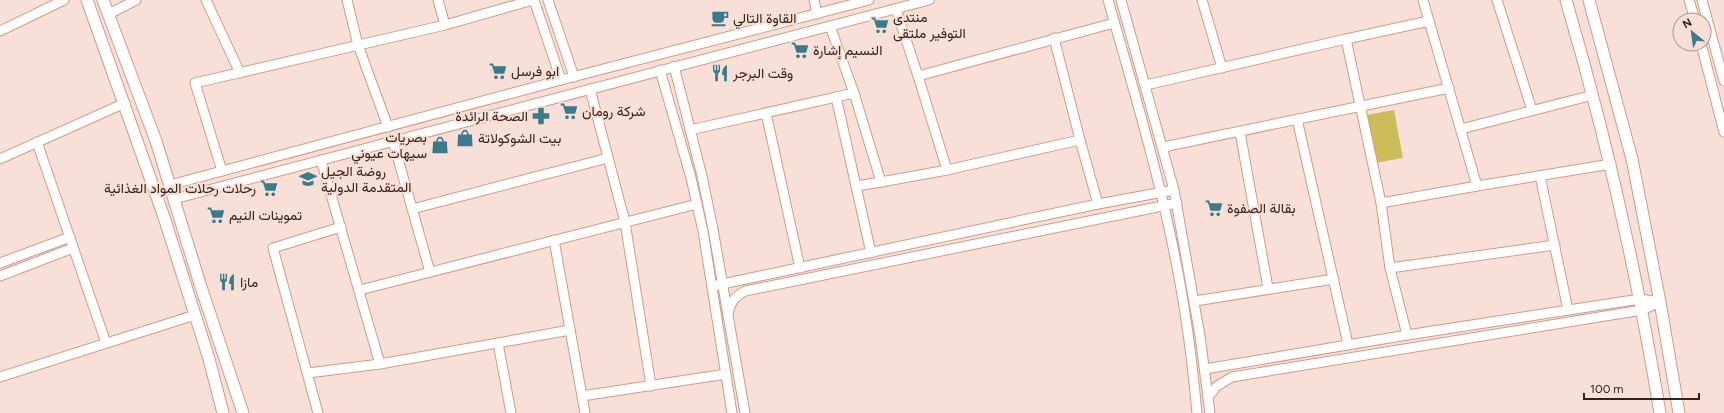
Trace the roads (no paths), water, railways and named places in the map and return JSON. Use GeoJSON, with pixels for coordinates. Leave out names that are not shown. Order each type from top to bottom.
{"type":"FeatureCollection","features":[{"type":"Feature","properties":{"kind":"main road"},"geometry":{"type":"LineString","coordinates":[[87,0],[125,103],[164,217],[195,315],[223,413]]}},
{"type":"Feature","properties":{"kind":"main road"},"geometry":{"type":"LineString","coordinates":[[103,0],[156,141],[200,284],[243,413]]}},
{"type":"Feature","properties":{"kind":"main road"},"geometry":{"type":"LineString","coordinates":[[1566,0],[1611,164],[1640,299],[1660,413]]}},
{"type":"Feature","properties":{"kind":"main road"},"geometry":{"type":"LineString","coordinates":[[1589,0],[1632,159],[1660,302],[1679,413]]}},
{"type":"Feature","properties":{"kind":"street"},"geometry":{"type":"LineString","coordinates":[[0,30],[64,0]]}},
{"type":"Feature","properties":{"kind":"street"},"geometry":{"type":"LineString","coordinates":[[109,14],[136,0]]}},
{"type":"Feature","properties":{"kind":"street"},"geometry":{"type":"LineString","coordinates":[[206,0],[240,72]]}},
{"type":"Feature","properties":{"kind":"street"},"geometry":{"type":"LineString","coordinates":[[346,0],[358,45],[388,127]]}},
{"type":"Feature","properties":{"kind":"street"},"geometry":{"type":"LineString","coordinates":[[438,0],[445,25]]}},
{"type":"Feature","properties":{"kind":"street"},"geometry":{"type":"LineString","coordinates":[[222,171],[194,83],[445,25],[533,0],[561,80]]}},
{"type":"Feature","properties":{"kind":"street"},"geometry":{"type":"LineString","coordinates":[[548,0],[574,77]]}},
{"type":"Feature","properties":{"kind":"street"},"geometry":{"type":"LineString","coordinates":[[814,0],[817,14]]}},
{"type":"Feature","properties":{"kind":"street"},"geometry":{"type":"LineString","coordinates":[[830,0],[833,9]]}},
{"type":"Feature","properties":{"kind":"street"},"geometry":{"type":"LineString","coordinates":[[170,185],[561,80],[869,0]]}},
{"type":"Feature","properties":{"kind":"street"},"geometry":{"type":"LineString","coordinates":[[174,199],[929,0]]}},
{"type":"Feature","properties":{"kind":"street"},"geometry":{"type":"LineString","coordinates":[[1108,0],[1140,114],[1163,206],[1186,319],[1197,413]]}},
{"type":"Feature","properties":{"kind":"street"},"geometry":{"type":"LineString","coordinates":[[1121,0],[1146,85],[1174,190],[1195,301],[1210,413]]}},
{"type":"Feature","properties":{"kind":"street"},"geometry":{"type":"LineString","coordinates":[[1423,0],[1477,186]]}},
{"type":"Feature","properties":{"kind":"street"},"geometry":{"type":"LineString","coordinates":[[1497,0],[1532,110]]}},
{"type":"Feature","properties":{"kind":"street"},"geometry":{"type":"LineString","coordinates":[[1689,0],[1693,12]]}},
{"type":"Feature","properties":{"kind":"street"},"geometry":{"type":"LineString","coordinates":[[1702,0],[1724,82]]}},
{"type":"Feature","properties":{"kind":"street"},"geometry":{"type":"LineString","coordinates":[[1205,1],[1222,68]]}},
{"type":"Feature","properties":{"kind":"street"},"geometry":{"type":"LineString","coordinates":[[896,9],[947,170]]}},
{"type":"Feature","properties":{"kind":"street"},"geometry":{"type":"LineString","coordinates":[[1146,85],[1429,21]]}},
{"type":"Feature","properties":{"kind":"street"},"geometry":{"type":"LineString","coordinates":[[918,76],[1114,23]]}},
{"type":"Feature","properties":{"kind":"street"},"geometry":{"type":"LineString","coordinates":[[830,26],[854,93],[881,182]]}},
{"type":"Feature","properties":{"kind":"street"},"geometry":{"type":"LineString","coordinates":[[1054,38],[1098,204]]}},
{"type":"Feature","properties":{"kind":"street"},"geometry":{"type":"LineString","coordinates":[[1346,39],[1380,202],[1390,268],[1407,335]]}},
{"type":"Feature","properties":{"kind":"street"},"geometry":{"type":"LineString","coordinates":[[1703,52],[1724,132]]}},
{"type":"Feature","properties":{"kind":"street"},"geometry":{"type":"LineString","coordinates":[[674,66],[713,229],[745,413]]}},
{"type":"Feature","properties":{"kind":"street"},"geometry":{"type":"LineString","coordinates":[[660,70],[697,204],[713,286],[732,413]]}},
{"type":"Feature","properties":{"kind":"street"},"geometry":{"type":"LineString","coordinates":[[1163,147],[1449,88]]}},
{"type":"Feature","properties":{"kind":"street"},"geometry":{"type":"LineString","coordinates":[[590,89],[626,222],[651,386]]}},
{"type":"Feature","properties":{"kind":"street"},"geometry":{"type":"LineString","coordinates":[[690,130],[854,93]]}},
{"type":"Feature","properties":{"kind":"street"},"geometry":{"type":"LineString","coordinates":[[1461,129],[1593,95]]}},
{"type":"Feature","properties":{"kind":"street"},"geometry":{"type":"LineString","coordinates":[[836,97],[871,253]]}},
{"type":"Feature","properties":{"kind":"street"},"geometry":{"type":"LineString","coordinates":[[0,159],[125,103]]}},
{"type":"Feature","properties":{"kind":"street"},"geometry":{"type":"LineString","coordinates":[[766,113],[800,268]]}},
{"type":"Feature","properties":{"kind":"street"},"geometry":{"type":"LineString","coordinates":[[1297,119],[1348,344]]}},
{"type":"Feature","properties":{"kind":"street"},"geometry":{"type":"LineString","coordinates":[[1240,132],[1268,288]]}},
{"type":"Feature","properties":{"kind":"street"},"geometry":{"type":"LineString","coordinates":[[856,186],[947,170],[1080,140]]}},
{"type":"Feature","properties":{"kind":"street"},"geometry":{"type":"LineString","coordinates":[[393,141],[430,272]]}},
{"type":"Feature","properties":{"kind":"street"},"geometry":{"type":"LineString","coordinates":[[37,142],[106,344]]}},
{"type":"Feature","properties":{"kind":"street"},"geometry":{"type":"LineString","coordinates":[[412,209],[608,158]]}},
{"type":"Feature","properties":{"kind":"street"},"geometry":{"type":"LineString","coordinates":[[321,160],[360,290],[380,364]]}},
{"type":"Feature","properties":{"kind":"street"},"geometry":{"type":"LineString","coordinates":[[1380,202],[1611,164]]}},
{"type":"Feature","properties":{"kind":"street"},"geometry":{"type":"LineString","coordinates":[[1540,176],[1568,310]]}},
{"type":"Feature","properties":{"kind":"street"},"geometry":{"type":"LineString","coordinates":[[713,286],[1098,204],[1174,190]]}},
{"type":"Feature","properties":{"kind":"street"},"geometry":{"type":"LineString","coordinates":[[360,290],[697,204]]}},
{"type":"Feature","properties":{"kind":"street"},"geometry":{"type":"LineString","coordinates":[[728,313],[731,302],[736,296],[745,290],[1177,204]]}},
{"type":"Feature","properties":{"kind":"street"},"geometry":{"type":"LineString","coordinates":[[318,413],[273,248],[341,227]]}},
{"type":"Feature","properties":{"kind":"street"},"geometry":{"type":"LineString","coordinates":[[0,263],[70,237]]}},
{"type":"Feature","properties":{"kind":"street"},"geometry":{"type":"LineString","coordinates":[[554,240],[585,413]]}},
{"type":"Feature","properties":{"kind":"street"},"geometry":{"type":"LineString","coordinates":[[1390,268],[1555,245]]}},
{"type":"Feature","properties":{"kind":"street"},"geometry":{"type":"LineString","coordinates":[[0,276],[73,248]]}},
{"type":"Feature","properties":{"kind":"street"},"geometry":{"type":"LineString","coordinates":[[1195,301],[1268,288],[1334,279]]}},
{"type":"Feature","properties":{"kind":"street"},"geometry":{"type":"LineString","coordinates":[[1205,369],[1348,344],[1640,299],[1660,302]]}},
{"type":"Feature","properties":{"kind":"street"},"geometry":{"type":"LineString","coordinates":[[1208,398],[1217,386],[1232,377],[1642,310],[1660,302]]}},
{"type":"Feature","properties":{"kind":"street"},"geometry":{"type":"LineString","coordinates":[[0,377],[195,315]]}},
{"type":"Feature","properties":{"kind":"street"},"geometry":{"type":"LineString","coordinates":[[308,373],[380,364],[570,330]]}},
{"type":"Feature","properties":{"kind":"street"},"geometry":{"type":"LineString","coordinates":[[498,343],[510,413]]}},
{"type":"Feature","properties":{"kind":"street"},"geometry":{"type":"LineString","coordinates":[[582,396],[726,374]]}},
{"type":"Feature","properties":{"kind":"place","name":"القاوة التالي"},"geometry":{"type":"Point","coordinates":[720,18]}},
{"type":"Feature","properties":{"kind":"place","name":"منتدى التوفير ملتقى"},"geometry":{"type":"Point","coordinates":[880,25]}},
{"type":"Feature","properties":{"kind":"place","name":"النسيم إشارة"},"geometry":{"type":"Point","coordinates":[800,50]}},
{"type":"Feature","properties":{"kind":"place","name":"ابو فرسل"},"geometry":{"type":"Point","coordinates":[498,71]}},
{"type":"Feature","properties":{"kind":"place","name":"وقت البرجر"},"geometry":{"type":"Point","coordinates":[720,73]}},
{"type":"Feature","properties":{"kind":"place","name":"شركة رومان"},"geometry":{"type":"Point","coordinates":[569,111]}},
{"type":"Feature","properties":{"kind":"place","name":"الصحة الرائدة"},"geometry":{"type":"Point","coordinates":[541,116]}},
{"type":"Feature","properties":{"kind":"place","name":"بيت الشوكولاتة"},"geometry":{"type":"Point","coordinates":[465,138]}},
{"type":"Feature","properties":{"kind":"place","name":"بصريات سيهات عيوني"},"geometry":{"type":"Point","coordinates":[440,145]}},
{"type":"Feature","properties":{"kind":"place","name":"روضة الجيل المتقدمة الدولية"},"geometry":{"type":"Point","coordinates":[308,179]}},
{"type":"Feature","properties":{"kind":"place","name":"رحلات رحلات المواد الغذائية"},"geometry":{"type":"Point","coordinates":[269,188]}},
{"type":"Feature","properties":{"kind":"place","name":"بقالة الصفوة"},"geometry":{"type":"Point","coordinates":[1214,208]}},
{"type":"Feature","properties":{"kind":"place","name":"تموينات النيم"},"geometry":{"type":"Point","coordinates":[216,215]}},
{"type":"Feature","properties":{"kind":"place","name":"مازا"},"geometry":{"type":"Point","coordinates":[227,282]}}]}
